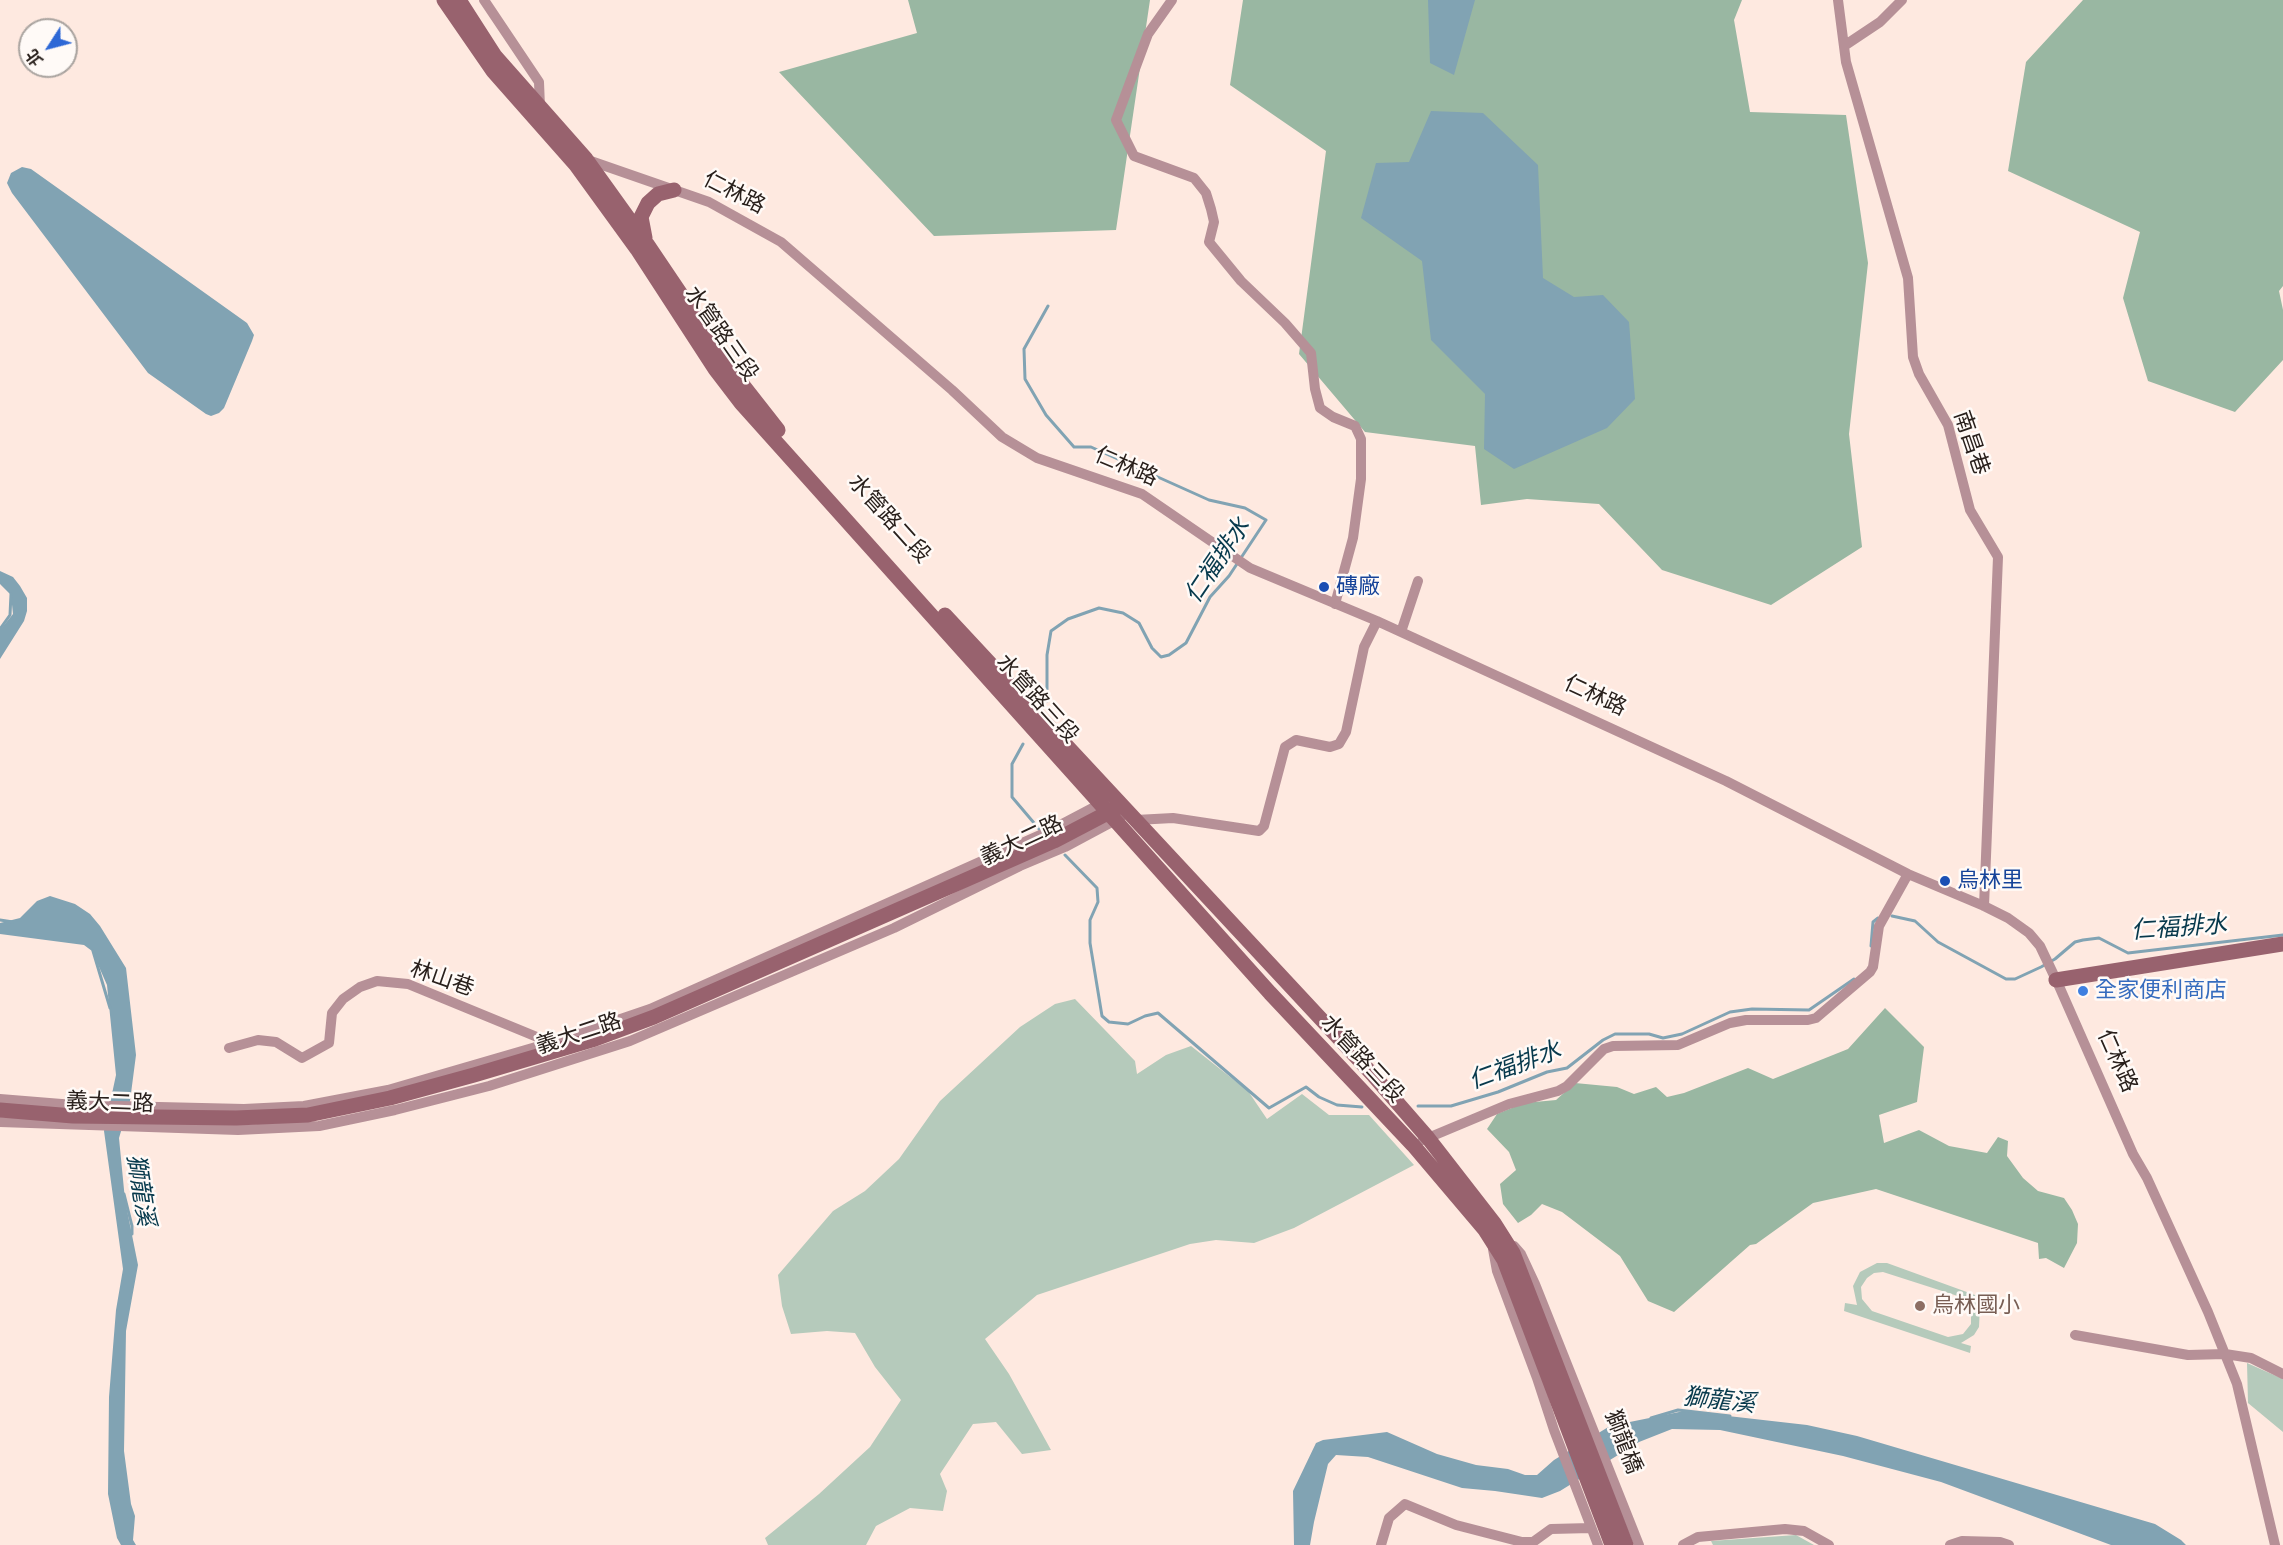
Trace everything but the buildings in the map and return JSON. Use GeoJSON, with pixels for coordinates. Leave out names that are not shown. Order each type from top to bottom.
{"type":"FeatureCollection","features":[{"type":"Feature","properties":{"kind":"main road","name":"仁林路"},"geometry":{"type":"LineString","coordinates":[[444,0],[493,71],[581,162]]}},
{"type":"Feature","properties":{"kind":"main road","name":"仁林路"},"geometry":{"type":"LineString","coordinates":[[459,0],[495,56],[540,107],[581,162]]}},
{"type":"Feature","properties":{"kind":"main road"},"geometry":{"type":"LineString","coordinates":[[581,162],[647,244]]}},
{"type":"Feature","properties":{"kind":"main road","name":"水管路三段"},"geometry":{"type":"LineString","coordinates":[[581,162],[715,369],[741,403],[1118,810],[1281,974],[1428,1138],[1494,1223],[1517,1264],[1569,1419]]}},
{"type":"Feature","properties":{"kind":"main road"},"geometry":{"type":"LineString","coordinates":[[647,244],[641,217],[648,203],[658,194],[674,190]]}},
{"type":"Feature","properties":{"kind":"main road","name":"水管路二段"},"geometry":{"type":"LineString","coordinates":[[647,244],[738,379],[781,433],[1118,810]]}},
{"type":"Feature","properties":{"kind":"main road","name":"水管路三段"},"geometry":{"type":"LineString","coordinates":[[1118,810],[1270,993],[1413,1145],[1491,1240],[1504,1260],[1569,1419]]}},
{"type":"Feature","properties":{"kind":"main road","name":"義大二路"},"geometry":{"type":"LineString","coordinates":[[0,1110],[73,1115],[236,1119],[308,1116],[474,1076],[558,1052],[654,1017],[1054,841],[1118,810]]}},
{"type":"Feature","properties":{"kind":"main road"},"geometry":{"type":"LineString","coordinates":[[2054,975],[2283,944]]}},
{"type":"Feature","properties":{"kind":"main road"},"geometry":{"type":"LineString","coordinates":[[1569,1419],[1602,1501],[1626,1545]]}},
{"type":"Feature","properties":{"kind":"main road"},"geometry":{"type":"LineString","coordinates":[[1602,1501],[1612,1545]]}},
{"type":"Feature","properties":{"kind":"street"},"geometry":{"type":"LineString","coordinates":[[484,0],[539,82],[540,107]]}},
{"type":"Feature","properties":{"kind":"street"},"geometry":{"type":"LineString","coordinates":[[1172,0],[1148,34],[1116,120],[1134,156],[1194,178],[1206,193],[1214,222],[1209,242],[1240,281],[1285,323],[1311,353],[1315,389],[1320,408],[1333,417],[1354,426],[1361,439],[1361,479],[1353,538],[1335,604]]}},
{"type":"Feature","properties":{"kind":"street","name":"南昌巷"},"geometry":{"type":"LineString","coordinates":[[1838,0],[1846,62],[1908,278],[1913,357],[1919,374],[1948,425],[1970,510],[1998,557],[1984,906]]}},
{"type":"Feature","properties":{"kind":"street"},"geometry":{"type":"LineString","coordinates":[[1844,46],[1880,21],[1902,0]]}},
{"type":"Feature","properties":{"kind":"street","name":"仁林路"},"geometry":{"type":"LineString","coordinates":[[581,162],[710,202],[781,242],[943,382],[1002,437],[1037,458],[1142,494],[1250,568],[1377,621],[1726,781],[1908,874],[2008,918],[2029,933],[2054,975],[2225,1354],[2237,1384],[2275,1545]]}},
{"type":"Feature","properties":{"kind":"street"},"geometry":{"type":"LineString","coordinates":[[1401,632],[1418,581]]}},
{"type":"Feature","properties":{"kind":"street"},"geometry":{"type":"LineString","coordinates":[[1118,810],[1259,831],[1264,826],[1285,747],[1296,740],[1330,747],[1340,744],[1346,732],[1364,647],[1377,621]]}},
{"type":"Feature","properties":{"kind":"street"},"geometry":{"type":"LineString","coordinates":[[1413,1145],[1509,1104],[1558,1091],[1567,1086],[1604,1050],[1613,1046],[1678,1045],[1730,1023],[1746,1020],[1816,1018],[1870,972],[1873,967],[1879,926],[1908,874]]}},
{"type":"Feature","properties":{"kind":"street","name":"林山巷"},"geometry":{"type":"LineString","coordinates":[[229,1048],[258,1040],[276,1042],[302,1058],[329,1043],[332,1013],[343,999],[360,987],[377,981],[408,984],[558,1052]]}},
{"type":"Feature","properties":{"kind":"street","name":"義大二路"},"geometry":{"type":"LineString","coordinates":[[0,1099],[73,1115]]}},
{"type":"Feature","properties":{"kind":"street","name":"義大二路"},"geometry":{"type":"LineString","coordinates":[[0,1122],[73,1115]]}},
{"type":"Feature","properties":{"kind":"street"},"geometry":{"type":"LineString","coordinates":[[2075,1335],[2188,1355],[2225,1354],[2251,1358],[2283,1374]]}},
{"type":"Feature","properties":{"kind":"street","name":"獅龍橋"},"geometry":{"type":"LineString","coordinates":[[1569,1419],[1602,1501]]}},
{"type":"Feature","properties":{"kind":"street"},"geometry":{"type":"LineString","coordinates":[[1598,1545],[1591,1528],[1602,1501],[1639,1545]]}},
{"type":"Feature","properties":{"kind":"street"},"geometry":{"type":"LineString","coordinates":[[1381,1545],[1389,1518],[1405,1504],[1456,1524],[1522,1542],[1533,1542],[1551,1529],[1591,1528]]}},
{"type":"Feature","properties":{"kind":"street"},"geometry":{"type":"LineString","coordinates":[[1683,1545],[1698,1537],[1785,1529],[1804,1531],[1830,1545]]}},
{"type":"Feature","properties":{"kind":"street"},"geometry":{"type":"LineString","coordinates":[[1950,1545],[1962,1541],[2000,1542],[2009,1545]]}},
{"type":"Feature","properties":{"kind":"green space"},"geometry":{"type":"Polygon","coordinates":[[[908,0],[1150,0],[1116,230],[934,236],[779,72],[917,33],[908,0]]]}},
{"type":"Feature","properties":{"kind":"green space"},"geometry":{"type":"Polygon","coordinates":[[[1243,0],[1742,0],[1734,20],[1750,112],[1846,115],[1868,263],[1849,434],[1862,547],[1771,605],[1662,570],[1599,504],[1527,499],[1481,505],[1475,446],[1365,432],[1299,354],[1326,151],[1230,85],[1243,0]]]}},
{"type":"Feature","properties":{"kind":"green space"},"geometry":{"type":"Polygon","coordinates":[[[2083,0],[2283,0],[2283,286],[2279,291],[2283,310],[2283,360],[2235,412],[2148,381],[2123,298],[2140,232],[2008,171],[2026,62],[2083,0]]]}},
{"type":"Feature","properties":{"kind":"green space"},"geometry":{"type":"Polygon","coordinates":[[[1075,999],[1135,1061],[1137,1074],[1166,1055],[1191,1046],[1248,1091],[1267,1119],[1302,1094],[1329,1115],[1369,1115],[1414,1165],[1294,1228],[1254,1243],[1216,1240],[1190,1244],[1037,1295],[985,1339],[1009,1374],[1051,1450],[1022,1454],[996,1422],[973,1424],[940,1474],[947,1491],[943,1511],[910,1508],[876,1526],[866,1545],[768,1545],[765,1538],[819,1494],[870,1447],[901,1400],[875,1367],[855,1333],[827,1331],[791,1334],[782,1306],[778,1275],[833,1211],[865,1191],[899,1159],[940,1101],[1020,1027],[1055,1004],[1075,999]]]}},
{"type":"Feature","properties":{"kind":"green space"},"geometry":{"type":"Polygon","coordinates":[[[1885,1008],[1924,1047],[1917,1102],[1879,1115],[1884,1143],[1919,1130],[1949,1146],[1987,1153],[1998,1137],[2008,1141],[2007,1156],[2023,1178],[2038,1191],[2064,1198],[2072,1210],[2078,1224],[2077,1243],[2064,1268],[2046,1258],[2039,1259],[2038,1243],[1876,1189],[1813,1203],[1756,1244],[1750,1245],[1674,1312],[1648,1301],[1620,1256],[1562,1212],[1542,1204],[1518,1223],[1503,1204],[1500,1184],[1516,1170],[1509,1152],[1487,1129],[1497,1114],[1524,1103],[1556,1100],[1575,1083],[1617,1087],[1634,1094],[1656,1087],[1667,1097],[1684,1093],[1748,1068],[1773,1079],[1848,1049],[1885,1008]]]}},
{"type":"Feature","properties":{"kind":"green space"},"geometry":{"type":"Polygon","coordinates":[[[1877,1263],[1887,1263],[1975,1295],[1980,1306],[1979,1327],[1974,1335],[1961,1343],[1971,1346],[1970,1353],[1844,1311],[1845,1303],[1857,1305],[1853,1286],[1860,1272],[1877,1263]],[[1883,1272],[1874,1273],[1861,1287],[1862,1299],[1872,1311],[1948,1337],[1963,1334],[1971,1324],[1971,1308],[1964,1298],[1883,1272]]]}},
{"type":"Feature","properties":{"kind":"green space"},"geometry":{"type":"Polygon","coordinates":[[[2247,1363],[2283,1379],[2283,1432],[2248,1403],[2247,1363]]]}},
{"type":"Feature","properties":{"kind":"green space"},"geometry":{"type":"Polygon","coordinates":[[[1796,1535],[1814,1545],[1713,1545],[1711,1541],[1796,1535]]]}},
{"type":"Feature","properties":{"kind":"water"},"geometry":{"type":"Polygon","coordinates":[[[1428,0],[1475,0],[1454,75],[1430,63],[1428,0]]]}},
{"type":"Feature","properties":{"kind":"water"},"geometry":{"type":"Polygon","coordinates":[[[1431,111],[1483,113],[1538,165],[1543,278],[1574,297],[1603,295],[1629,322],[1635,399],[1607,428],[1514,469],[1484,449],[1485,394],[1431,340],[1422,261],[1361,218],[1376,163],[1409,162],[1431,111]]]}},
{"type":"Feature","properties":{"kind":"water"},"geometry":{"type":"Polygon","coordinates":[[[22,167],[31,169],[247,323],[254,335],[224,408],[219,413],[211,416],[206,414],[148,373],[12,193],[7,183],[11,173],[22,167]]]}},
{"type":"Feature","properties":{"kind":"water"},"geometry":{"type":"Polygon","coordinates":[[[0,571],[13,577],[20,586],[27,598],[27,611],[24,621],[0,659],[0,630],[13,614],[11,595],[0,584],[0,571]]]}},
{"type":"Feature","properties":{"kind":"water","name":"獅龍溪"},"geometry":{"type":"Polygon","coordinates":[[[50,896],[75,904],[90,914],[126,968],[136,1055],[130,1101],[119,1138],[125,1200],[138,1265],[126,1331],[124,1451],[131,1504],[135,1516],[133,1540],[136,1545],[121,1545],[117,1538],[108,1494],[109,1397],[116,1310],[123,1269],[104,1131],[116,1075],[107,985],[92,951],[84,945],[0,934],[0,923],[20,918],[37,901],[50,896]]]}},
{"type":"Feature","properties":{"kind":"water","name":"獅龍溪"},"geometry":{"type":"Polygon","coordinates":[[[1684,1411],[1807,1425],[1857,1436],[2155,1524],[2186,1545],[2111,1545],[1941,1482],[1843,1456],[1720,1430],[1672,1429],[1639,1442],[1560,1491],[1542,1498],[1462,1488],[1368,1457],[1336,1455],[1328,1464],[1310,1545],[1294,1545],[1293,1491],[1316,1443],[1323,1440],[1387,1432],[1437,1454],[1476,1465],[1508,1469],[1525,1475],[1537,1475],[1554,1460],[1610,1426],[1684,1411]]]}},
{"type":"Feature","properties":{"kind":"waterway","name":"仁福排水"},"geometry":{"type":"LineString","coordinates":[[1047,701],[1047,655],[1051,631],[1068,619],[1099,608],[1123,613],[1139,623],[1152,648],[1161,657],[1169,655],[1186,643],[1210,597],[1229,576],[1266,520],[1245,508],[1209,500],[1091,447],[1074,447],[1046,415],[1025,379],[1024,349],[1048,306]]}},
{"type":"Feature","properties":{"kind":"waterway","name":"獅龍溪"},"geometry":{"type":"LineString","coordinates":[[0,629],[10,615],[11,594]]}},
{"type":"Feature","properties":{"kind":"waterway","name":"仁福排水"},"geometry":{"type":"LineString","coordinates":[[1023,744],[1012,764],[1012,797],[1040,830]]}},
{"type":"Feature","properties":{"kind":"waterway","name":"仁福排水"},"geometry":{"type":"LineString","coordinates":[[1065,855],[1097,888],[1098,902],[1090,920],[1090,943],[1102,1016],[1109,1022],[1128,1024],[1158,1013],[1269,1108],[1306,1087],[1319,1097],[1337,1105],[1362,1107]]}},
{"type":"Feature","properties":{"kind":"waterway","name":"仁福排水"},"geometry":{"type":"LineString","coordinates":[[1892,916],[1915,921],[1938,942],[2006,979],[2015,979],[2041,967],[2055,959],[2075,942],[2083,940],[2099,938],[2128,953],[2283,935]]}},
{"type":"Feature","properties":{"kind":"waterway","name":"仁福排水"},"geometry":{"type":"LineString","coordinates":[[1871,946],[1873,922],[1878,918]]}},
{"type":"Feature","properties":{"kind":"waterway","name":"獅龍溪"},"geometry":{"type":"LineString","coordinates":[[0,920],[13,922]]}},
{"type":"Feature","properties":{"kind":"waterway","name":"獅龍溪"},"geometry":{"type":"LineString","coordinates":[[93,951],[110,1008]]}},
{"type":"Feature","properties":{"kind":"waterway","name":"仁福排水"},"geometry":{"type":"LineString","coordinates":[[1418,1106],[1451,1106],[1498,1092],[1547,1072],[1567,1068],[1603,1040],[1615,1034],[1649,1034],[1663,1038],[1682,1034],[1730,1012],[1752,1009],[1809,1010],[1854,979]]}},
{"type":"Feature","properties":{"kind":"waterway","name":"獅龍溪"},"geometry":{"type":"LineString","coordinates":[[124,1194],[132,1234]]}},
{"type":"Feature","properties":{"kind":"waterway","name":"獅龍溪"},"geometry":{"type":"LineString","coordinates":[[1651,1418],[1678,1410],[1730,1416]]}},
{"type":"Feature","properties":{"kind":"place","name":"磚廠"},"geometry":{"type":"Point","coordinates":[1324,587]}},
{"type":"Feature","properties":{"kind":"place","name":"烏林里"},"geometry":{"type":"Point","coordinates":[1945,881]}},
{"type":"Feature","properties":{"kind":"place","name":"全家便利商店"},"geometry":{"type":"Point","coordinates":[2083,991]}},
{"type":"Feature","properties":{"kind":"place","name":"烏林國小"},"geometry":{"type":"Point","coordinates":[1920,1306]}}]}
